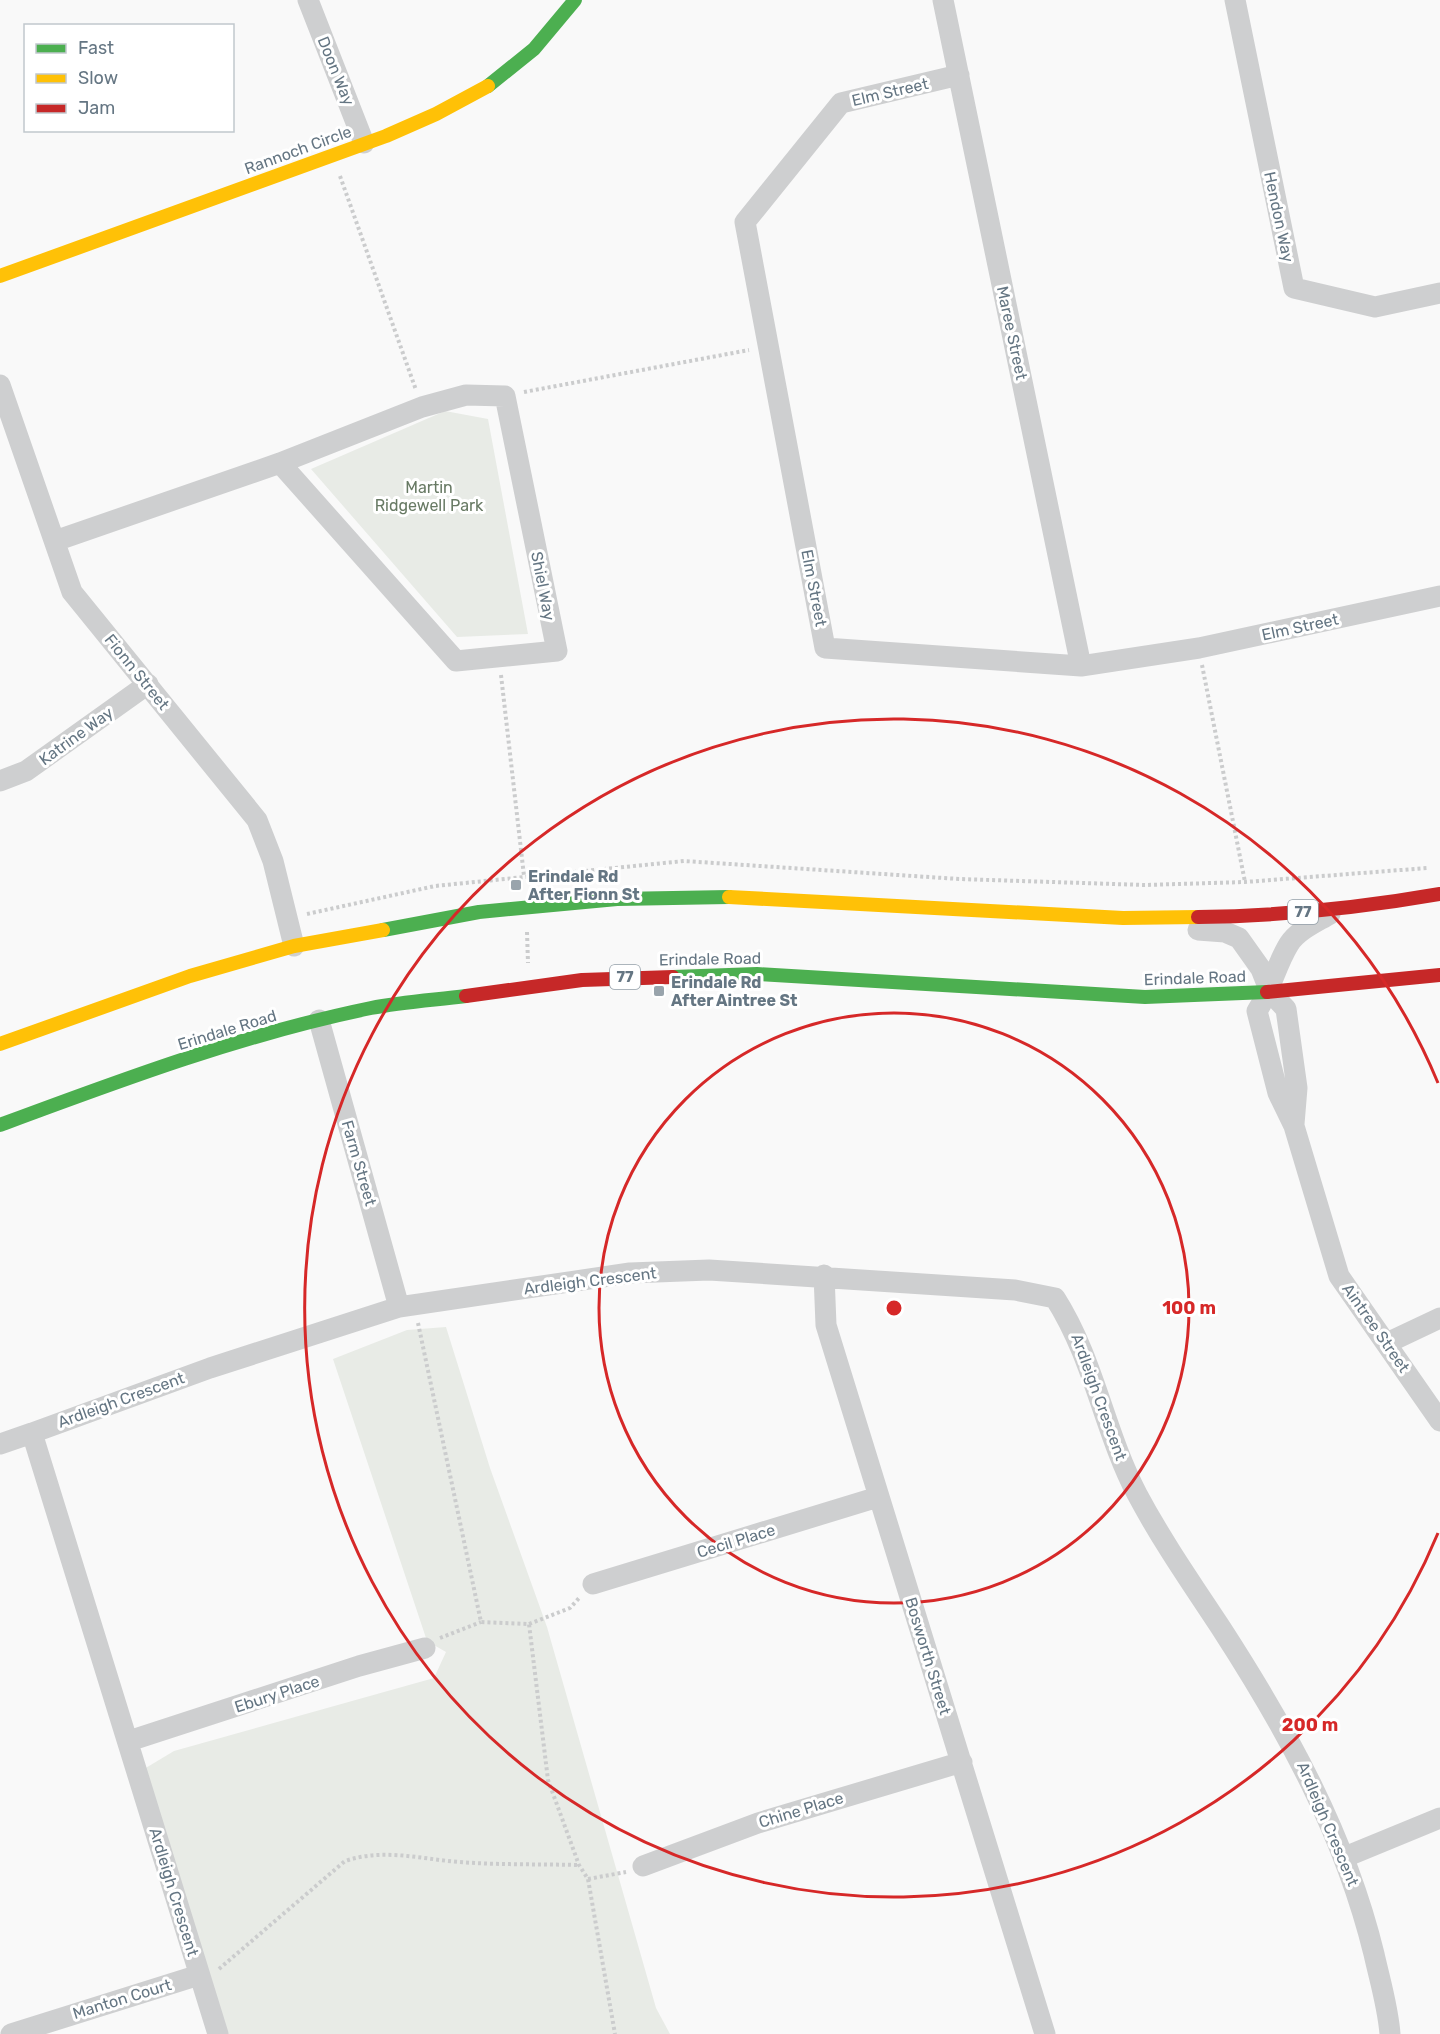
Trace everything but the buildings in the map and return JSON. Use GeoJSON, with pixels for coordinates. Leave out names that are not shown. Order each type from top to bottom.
{"type":"FeatureCollection","features":[{"type":"Feature","properties":{"kind":"main road","name":"Rannoch Circle"},"geometry":{"type":"LineString","coordinates":[[0,276],[332,155],[451,107],[486,87],[521,60],[555,27],[575,0]]}},
{"type":"Feature","properties":{"kind":"main road","name":"77"},"geometry":{"type":"LineString","coordinates":[[0,1044],[190,976],[294,946],[457,915],[526,907],[648,897],[747,897],[1114,918],[1255,916],[1339,909],[1440,894]]}},
{"type":"Feature","properties":{"kind":"main road","name":"Erindale Road"},"geometry":{"type":"LineString","coordinates":[[0,1125],[133,1075],[319,1020],[373,1008],[530,986],[621,977],[757,974],[1145,997],[1270,992],[1440,975]]}},
{"type":"Feature","properties":{"kind":"street","name":"Doon Way"},"geometry":{"type":"LineString","coordinates":[[308,0],[364,143]]}},
{"type":"Feature","properties":{"kind":"street","name":"Maree Street"},"geometry":{"type":"LineString","coordinates":[[944,0],[1081,666]]}},
{"type":"Feature","properties":{"kind":"street","name":"Hendon Way"},"geometry":{"type":"LineString","coordinates":[[1234,0],[1294,288],[1375,307],[1440,293]]}},
{"type":"Feature","properties":{"kind":"street","name":"Elm Street"},"geometry":{"type":"LineString","coordinates":[[959,75],[840,103],[745,222],[825,648],[1081,666],[1198,648],[1440,596]]}},
{"type":"Feature","properties":{"kind":"street","name":"Fionn Street"},"geometry":{"type":"LineString","coordinates":[[0,385],[72,592],[257,819],[273,861],[294,946]]}},
{"type":"Feature","properties":{"kind":"street"},"geometry":{"type":"LineString","coordinates":[[55,542],[280,463],[422,407],[466,395],[505,396]]}},
{"type":"Feature","properties":{"kind":"street","name":"Shiel Way"},"geometry":{"type":"LineString","coordinates":[[280,463],[456,661],[556,651],[505,396]]}},
{"type":"Feature","properties":{"kind":"street","name":"Katrine Way"},"geometry":{"type":"LineString","coordinates":[[0,781],[26,771],[148,684]]}},
{"type":"Feature","properties":{"kind":"street","name":"Aintree Street"},"geometry":{"type":"LineString","coordinates":[[1339,909],[1311,925],[1289,944],[1270,992],[1257,1011],[1278,1093],[1294,1126],[1339,1276],[1388,1343],[1440,1421]]}},
{"type":"Feature","properties":{"kind":"street"},"geometry":{"type":"LineString","coordinates":[[1164,917],[1193,930],[1225,932],[1239,938],[1261,969],[1270,992]]}},
{"type":"Feature","properties":{"kind":"street","name":"Farm Street"},"geometry":{"type":"LineString","coordinates":[[319,1020],[406,1306]]}},
{"type":"Feature","properties":{"kind":"street","name":"Ardleigh Crescent"},"geometry":{"type":"LineString","coordinates":[[218,2034],[32,1433],[210,1368],[406,1306],[630,1273],[709,1270],[824,1275],[1015,1290],[1054,1298],[1074,1327],[1137,1495],[1157,1532],[1221,1629],[1298,1754],[1345,1857],[1362,1905],[1388,2012],[1390,2034]]}},
{"type":"Feature","properties":{"kind":"street","name":"Bosworth Street"},"geometry":{"type":"LineString","coordinates":[[824,1275],[826,1325],[1045,2034]]}},
{"type":"Feature","properties":{"kind":"street"},"geometry":{"type":"LineString","coordinates":[[1388,1343],[1440,1318]]}},
{"type":"Feature","properties":{"kind":"street"},"geometry":{"type":"LineString","coordinates":[[0,1444],[32,1433]]}},
{"type":"Feature","properties":{"kind":"street","name":"Cecil Place"},"geometry":{"type":"LineString","coordinates":[[593,1584],[878,1497]]}},
{"type":"Feature","properties":{"kind":"street","name":"Ebury Place"},"geometry":{"type":"LineString","coordinates":[[129,1741],[359,1666],[426,1648]]}},
{"type":"Feature","properties":{"kind":"street","name":"Chine Place"},"geometry":{"type":"LineString","coordinates":[[644,1866],[758,1823],[962,1762]]}},
{"type":"Feature","properties":{"kind":"street"},"geometry":{"type":"LineString","coordinates":[[1345,1857],[1440,1818]]}},
{"type":"Feature","properties":{"kind":"street","name":"Manton Court"},"geometry":{"type":"LineString","coordinates":[[11,2034],[199,1975]]}},
{"type":"Feature","properties":{"kind":"path"},"geometry":{"type":"LineString","coordinates":[[332,155],[422,407]]}},
{"type":"Feature","properties":{"kind":"path"},"geometry":{"type":"LineString","coordinates":[[505,396],[768,346]]}},
{"type":"Feature","properties":{"kind":"path"},"geometry":{"type":"LineString","coordinates":[[1198,648],[1245,882]]}},
{"type":"Feature","properties":{"kind":"path"},"geometry":{"type":"LineString","coordinates":[[499,657],[526,907],[530,986]]}},
{"type":"Feature","properties":{"kind":"path"},"geometry":{"type":"LineString","coordinates":[[406,1306],[481,1622]]}},
{"type":"Feature","properties":{"kind":"path"},"geometry":{"type":"LineString","coordinates":[[426,1648],[442,1637],[481,1622],[529,1624],[570,1608],[593,1584]]}},
{"type":"Feature","properties":{"kind":"path"},"geometry":{"type":"LineString","coordinates":[[529,1624],[548,1780],[579,1865],[588,1880],[615,2034]]}},
{"type":"Feature","properties":{"kind":"path"},"geometry":{"type":"LineString","coordinates":[[199,1975],[210,1975],[238,1955],[345,1861],[366,1854],[395,1854],[459,1862],[579,1865]]}},
{"type":"Feature","properties":{"kind":"path"},"geometry":{"type":"LineString","coordinates":[[588,1880],[644,1866]]}},
{"type":"Feature","properties":{"kind":"green space","name":"Martin Ridgewell Park"},"geometry":{"type":"Polygon","coordinates":[[[445,411],[488,419],[528,634],[457,637],[311,469],[445,411]]]}},
{"type":"Feature","properties":{"kind":"green space"},"geometry":{"type":"Polygon","coordinates":[[[446,1327],[490,1468],[547,1627],[656,2008],[670,2034],[222,2034],[139,1772],[174,1751],[434,1678],[446,1652],[427,1641],[333,1359],[407,1330],[446,1327]]]}},
{"type":"Feature","properties":{"kind":"traffic: fast"},"geometry":{"type":"LineString","coordinates":[[488,86],[534,49],[575,0]]}},
{"type":"Feature","properties":{"kind":"traffic: fast"},"geometry":{"type":"LineString","coordinates":[[383,930],[479,912],[617,899],[729,897]]}},
{"type":"Feature","properties":{"kind":"traffic: fast"},"geometry":{"type":"LineString","coordinates":[[673,977],[757,974],[1145,997],[1267,992]]}},
{"type":"Feature","properties":{"kind":"traffic: fast"},"geometry":{"type":"LineString","coordinates":[[0,1125],[183,1059],[276,1031],[371,1008],[466,996]]}},
{"type":"Feature","properties":{"kind":"traffic: slow"},"geometry":{"type":"LineString","coordinates":[[0,276],[386,136],[436,114],[488,86]]}},
{"type":"Feature","properties":{"kind":"traffic: slow"},"geometry":{"type":"LineString","coordinates":[[729,897],[1123,918],[1198,917]]}},
{"type":"Feature","properties":{"kind":"traffic: slow"},"geometry":{"type":"LineString","coordinates":[[0,1044],[190,976],[294,946],[383,930]]}},
{"type":"Feature","properties":{"kind":"traffic: jam"},"geometry":{"type":"LineString","coordinates":[[1198,917],[1320,910],[1440,894]]}},
{"type":"Feature","properties":{"kind":"traffic: jam"},"geometry":{"type":"LineString","coordinates":[[1267,992],[1440,975]]}},
{"type":"Feature","properties":{"kind":"traffic: jam"},"geometry":{"type":"LineString","coordinates":[[466,996],[582,980],[673,977]]}},
{"type":"Feature","properties":{"kind":"place","name":"Erindale Rd After Fionn St"},"geometry":{"type":"Point","coordinates":[516,885]}},
{"type":"Feature","properties":{"kind":"place","name":"Erindale Rd After Aintree St"},"geometry":{"type":"Point","coordinates":[659,991]}}]}
